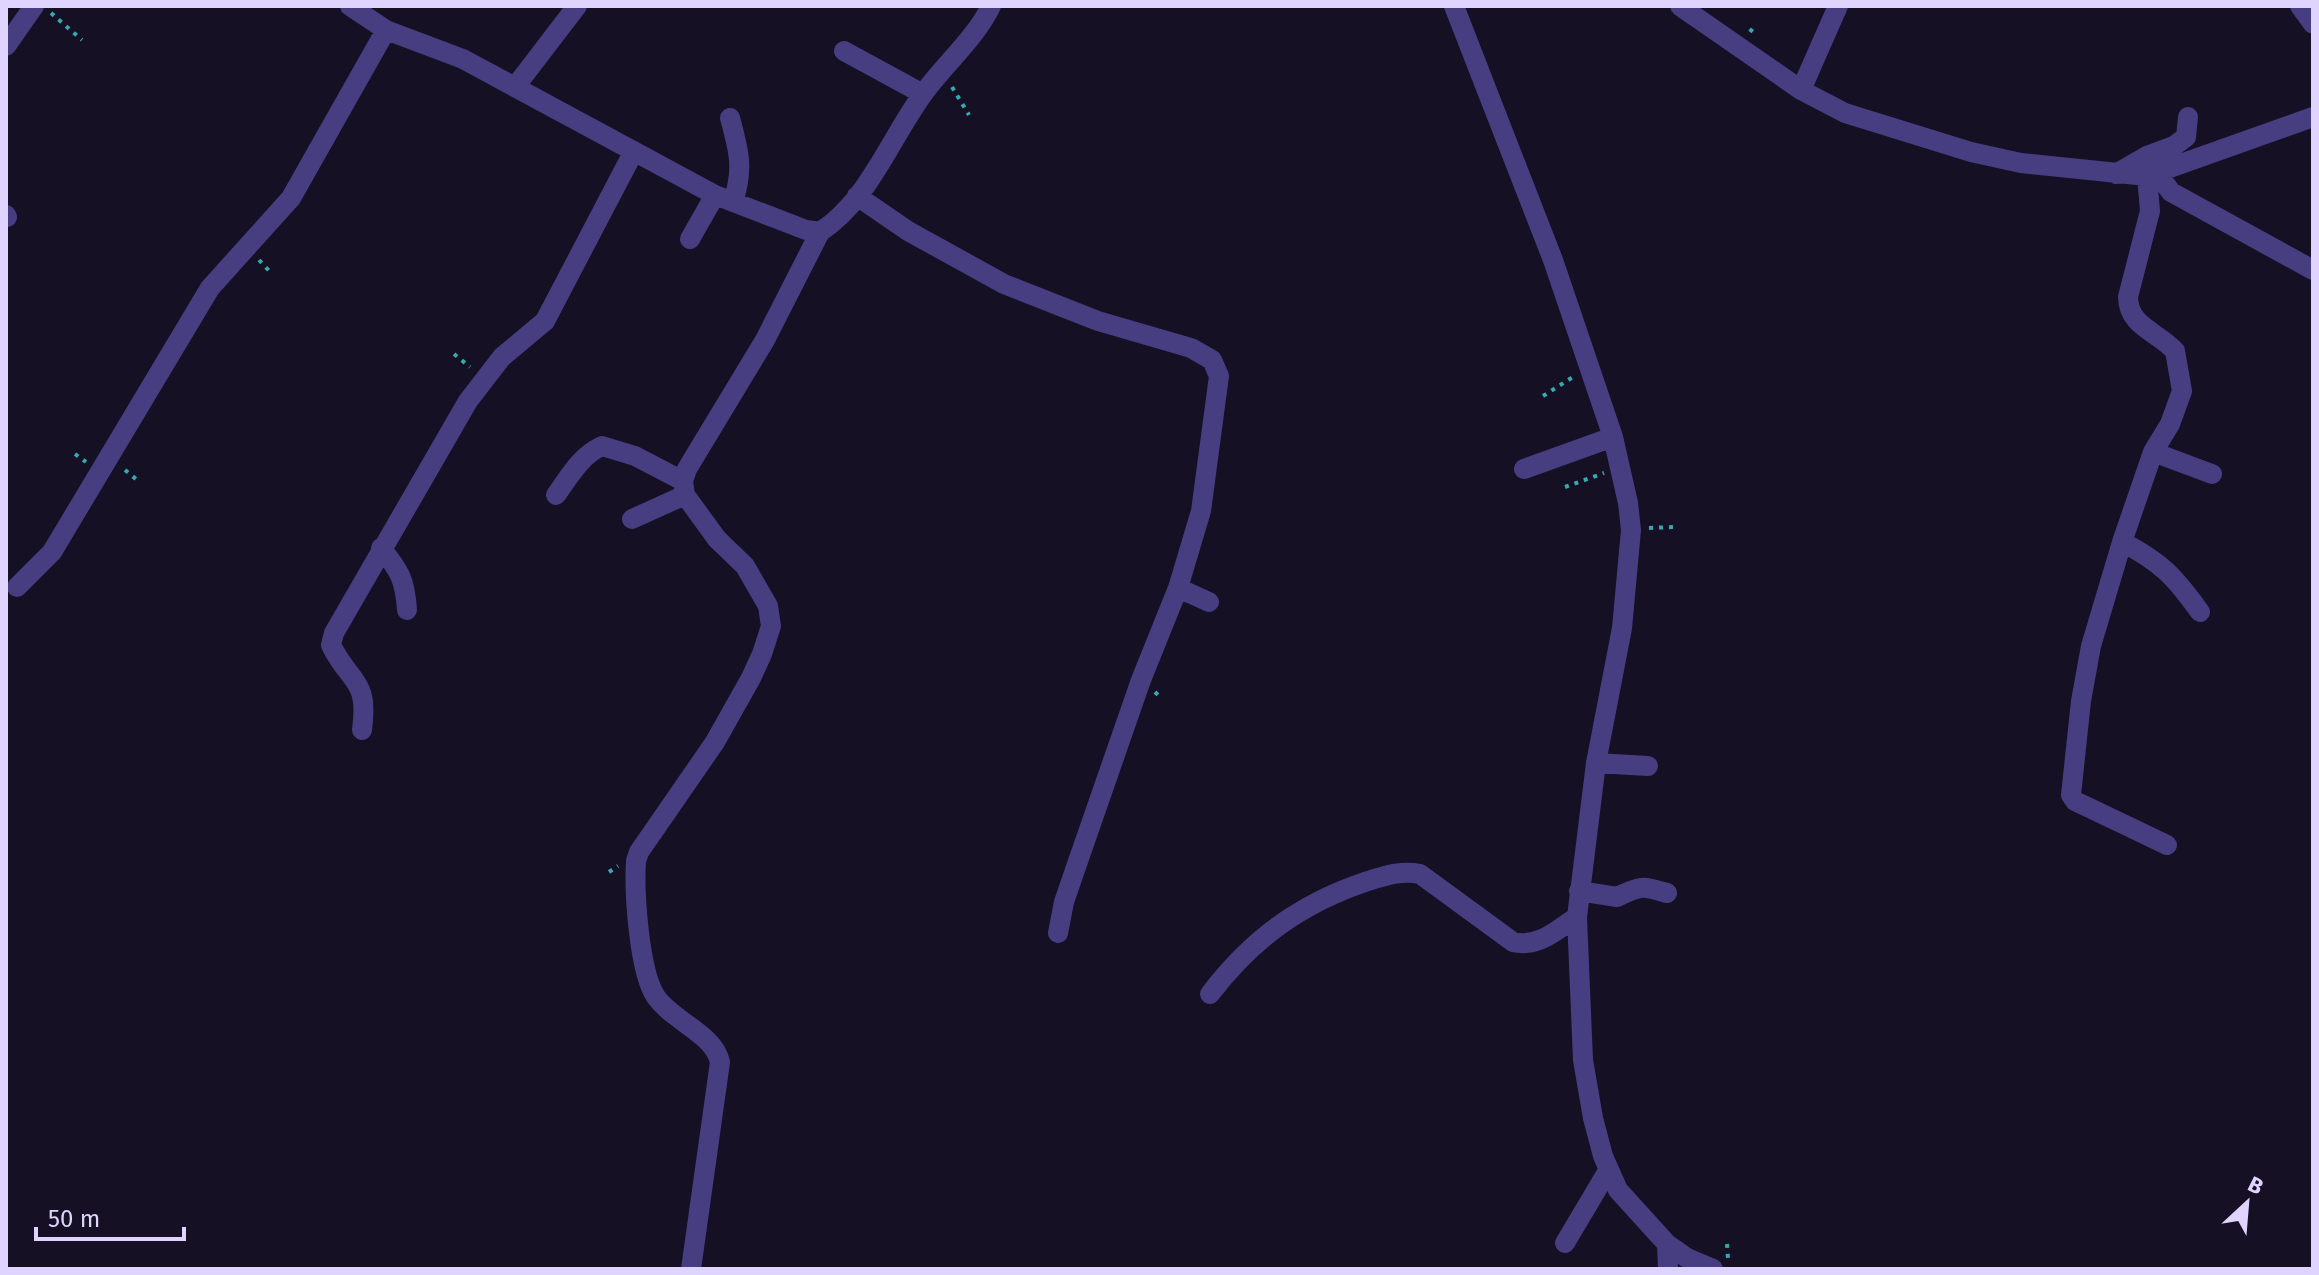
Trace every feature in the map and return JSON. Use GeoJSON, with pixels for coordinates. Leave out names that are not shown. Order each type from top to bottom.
{"type":"FeatureCollection","features":[{"type":"Feature","properties":{"kind":"street"},"geometry":{"type":"LineString","coordinates":[[7,44],[34,6]]}},
{"type":"Feature","properties":{"kind":"street"},"geometry":{"type":"LineString","coordinates":[[350,6],[386,30],[463,59],[724,198],[806,230],[820,232]]}},
{"type":"Feature","properties":{"kind":"street"},"geometry":{"type":"LineString","coordinates":[[515,87],[577,6]]}},
{"type":"Feature","properties":{"kind":"street"},"geometry":{"type":"LineString","coordinates":[[684,488],[687,469],[765,340],[820,232],[839,220],[923,94],[991,6]]}},
{"type":"Feature","properties":{"kind":"street"},"geometry":{"type":"LineString","coordinates":[[1454,6],[1553,260],[1613,437],[1628,503],[1630,543],[1622,628],[1596,763],[1577,917],[1583,1060],[1593,1118],[1618,1190],[1667,1244],[1687,1258],[1713,1269]]}},
{"type":"Feature","properties":{"kind":"street"},"geometry":{"type":"LineString","coordinates":[[1680,6],[1801,90],[1845,113],[1971,152],[2021,163],[2116,174],[2152,174],[2313,117]]}},
{"type":"Feature","properties":{"kind":"street"},"geometry":{"type":"LineString","coordinates":[[1801,90],[1838,6]]}},
{"type":"Feature","properties":{"kind":"street"},"geometry":{"type":"LineString","coordinates":[[2300,6],[2313,24]]}},
{"type":"Feature","properties":{"kind":"street"},"geometry":{"type":"LineString","coordinates":[[17,587],[52,552],[210,288],[291,198],[386,30]]}},
{"type":"Feature","properties":{"kind":"street"},"geometry":{"type":"LineString","coordinates":[[844,51],[923,94]]}},
{"type":"Feature","properties":{"kind":"street"},"geometry":{"type":"LineString","coordinates":[[2116,174],[2186,137],[2188,117]]}},
{"type":"Feature","properties":{"kind":"street"},"geometry":{"type":"LineString","coordinates":[[690,239],[741,179],[740,155],[730,118]]}},
{"type":"Feature","properties":{"kind":"street"},"geometry":{"type":"LineString","coordinates":[[362,730],[365,708],[361,689],[331,645],[334,633],[468,401],[502,357],[545,321],[634,151]]}},
{"type":"Feature","properties":{"kind":"street"},"geometry":{"type":"LineString","coordinates":[[2152,174],[2171,192],[2313,270]]}},
{"type":"Feature","properties":{"kind":"street"},"geometry":{"type":"LineString","coordinates":[[2152,174],[2150,211],[2128,307],[2133,318],[2175,351],[2182,391],[2170,424],[2153,452],[2122,542],[2088,660],[2071,795],[2075,801],[2167,845]]}},
{"type":"Feature","properties":{"kind":"street"},"geometry":{"type":"LineString","coordinates":[[857,196],[908,231],[1004,284],[1098,321],[1191,348],[1212,360],[1219,376],[1201,511],[1178,588],[1141,680],[1064,902],[1058,933]]}},
{"type":"Feature","properties":{"kind":"street"},"geometry":{"type":"LineString","coordinates":[[1524,469],[1613,437]]}},
{"type":"Feature","properties":{"kind":"street"},"geometry":{"type":"LineString","coordinates":[[556,495],[590,451],[602,446],[635,456],[684,488],[717,539],[745,566],[768,606],[771,626],[751,678],[715,742],[639,852],[636,861],[647,979],[656,997],[677,1019],[711,1042],[718,1051],[720,1062],[691,1269]]}},
{"type":"Feature","properties":{"kind":"street"},"geometry":{"type":"LineString","coordinates":[[2153,452],[2212,474]]}},
{"type":"Feature","properties":{"kind":"street"},"geometry":{"type":"LineString","coordinates":[[632,519],[684,488]]}},
{"type":"Feature","properties":{"kind":"street"},"geometry":{"type":"LineString","coordinates":[[2122,542],[2149,555],[2177,579],[2200,612]]}},
{"type":"Feature","properties":{"kind":"street"},"geometry":{"type":"LineString","coordinates":[[381,548],[398,568],[405,584],[407,610]]}},
{"type":"Feature","properties":{"kind":"street"},"geometry":{"type":"LineString","coordinates":[[1178,588],[1209,602]]}},
{"type":"Feature","properties":{"kind":"street"},"geometry":{"type":"LineString","coordinates":[[1596,763],[1648,766]]}},
{"type":"Feature","properties":{"kind":"street"},"geometry":{"type":"LineString","coordinates":[[1210,994],[1235,962],[1296,912],[1338,891],[1385,875],[1408,871],[1420,874],[1513,942],[1539,942],[1577,917]]}},
{"type":"Feature","properties":{"kind":"street"},"geometry":{"type":"LineString","coordinates":[[1579,891],[1617,897],[1631,888],[1642,886],[1667,893]]}},
{"type":"Feature","properties":{"kind":"street"},"geometry":{"type":"LineString","coordinates":[[1565,1243],[1609,1169]]}},
{"type":"Feature","properties":{"kind":"street"},"geometry":{"type":"LineString","coordinates":[[1667,1244],[1668,1269]]}},
{"type":"Feature","properties":{"kind":"path"},"geometry":{"type":"LineString","coordinates":[[43,6],[82,40]]}},
{"type":"Feature","properties":{"kind":"path"},"geometry":{"type":"LineString","coordinates":[[942,71],[969,115]]}},
{"type":"Feature","properties":{"kind":"path"},"geometry":{"type":"LineString","coordinates":[[1543,396],[1589,367]]}},
{"type":"Feature","properties":{"kind":"path"},"geometry":{"type":"LineString","coordinates":[[1565,487],[1621,466]]}}]}
